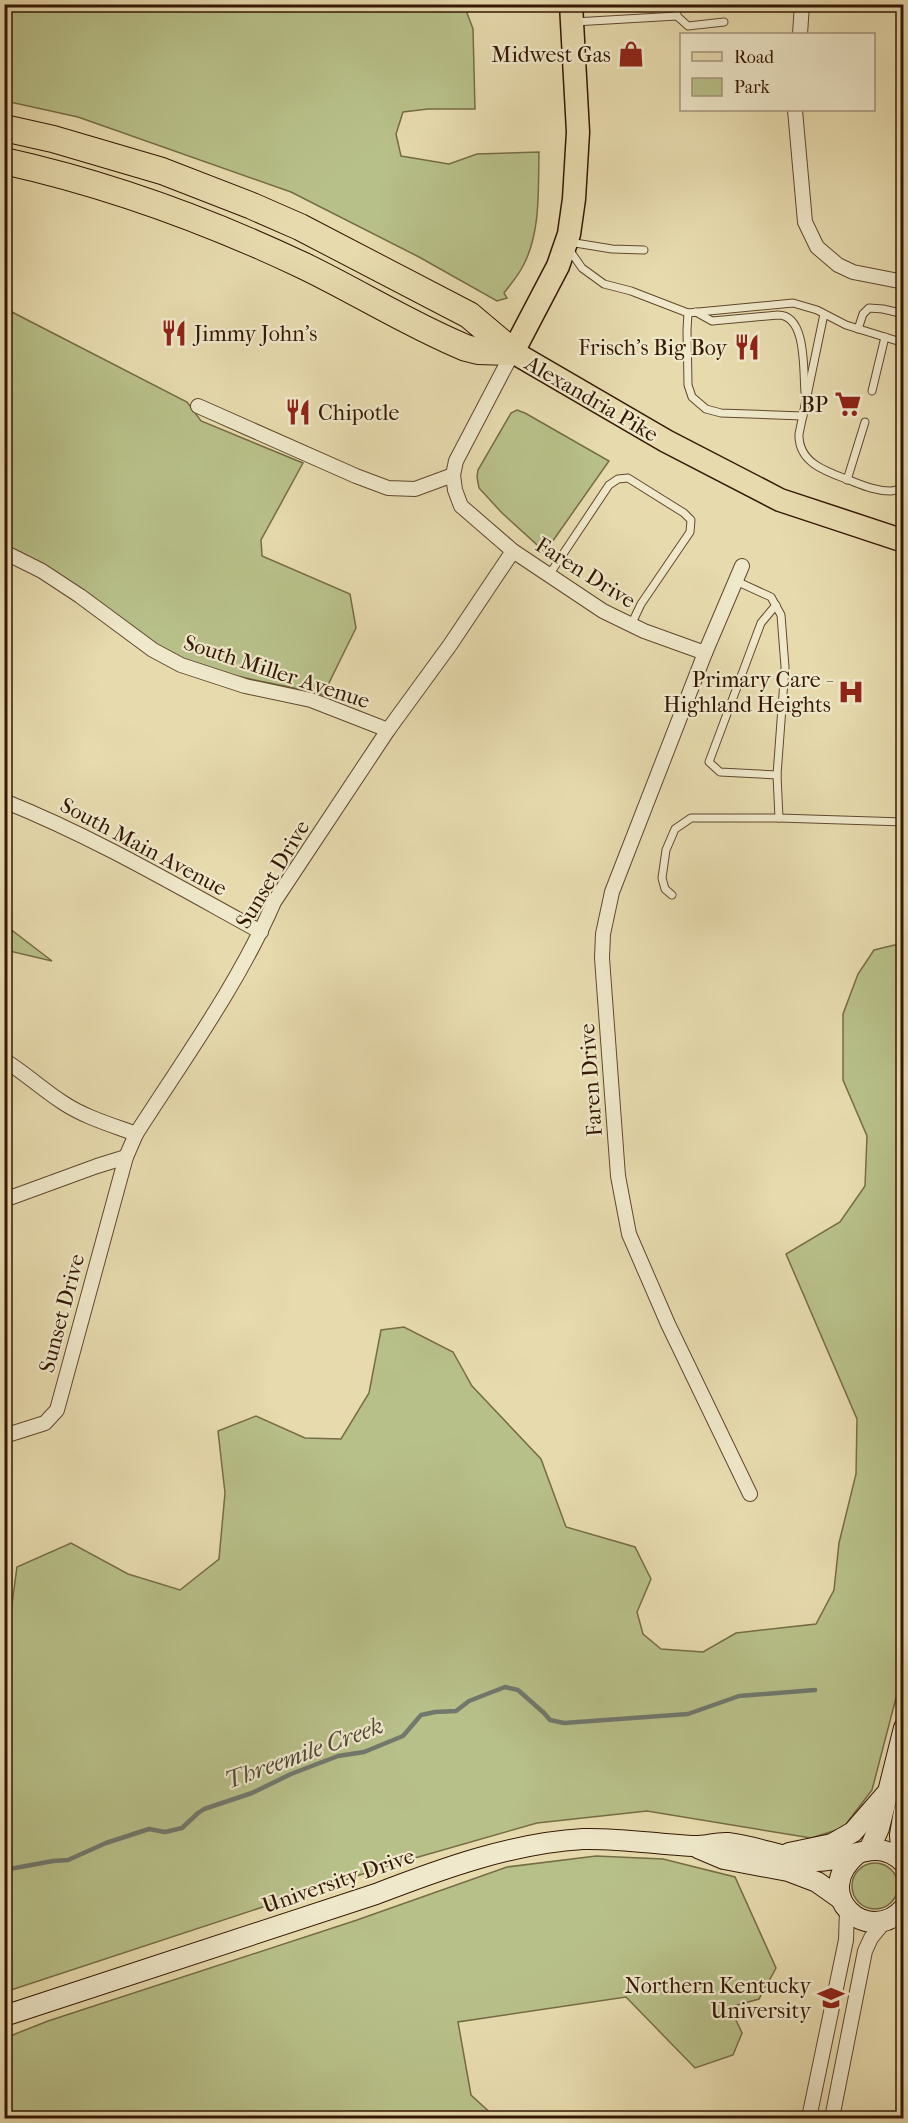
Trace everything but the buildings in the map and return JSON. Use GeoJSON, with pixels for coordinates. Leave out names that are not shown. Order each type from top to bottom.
{"type":"FeatureCollection","features":[{"type":"Feature","properties":{"kind":"highway"},"geometry":{"type":"LineString","coordinates":[[4,128],[53,139],[162,171],[252,206],[309,232],[469,315],[513,352]]}},
{"type":"Feature","properties":{"kind":"highway"},"geometry":{"type":"LineString","coordinates":[[4,161],[137,198],[233,235],[342,285],[466,348],[478,351],[513,352]]}},
{"type":"Feature","properties":{"kind":"main road","name":"Alexandria Pike"},"geometry":{"type":"LineString","coordinates":[[571,13],[578,132],[574,198],[566,243],[558,266],[513,352],[666,441],[780,500],[903,541]]}},
{"type":"Feature","properties":{"kind":"main road"},"geometry":{"type":"LineString","coordinates":[[844,1904],[838,1886],[840,1874],[847,1862],[863,1852],[879,1828],[903,1728]]}},
{"type":"Feature","properties":{"kind":"main road"},"geometry":{"type":"LineString","coordinates":[[784,1855],[832,1844],[853,1832],[887,1792]]}},
{"type":"Feature","properties":{"kind":"main road"},"geometry":{"type":"LineString","coordinates":[[903,1811],[900,1835],[903,1862]]}},
{"type":"Feature","properties":{"kind":"main road","name":"University Drive"},"geometry":{"type":"LineString","coordinates":[[4,2016],[480,1858],[530,1847],[582,1839],[628,1840],[695,1847],[727,1843],[816,1861],[834,1860],[863,1852],[888,1851],[903,1862]]}},
{"type":"Feature","properties":{"kind":"main road","name":"University Drive"},"geometry":{"type":"LineString","coordinates":[[695,1847],[724,1859],[788,1871],[817,1882],[857,1918],[865,1921],[885,1921]]}},
{"type":"Feature","properties":{"kind":"main road"},"geometry":{"type":"LineString","coordinates":[[885,1921],[903,1908]]}},
{"type":"Feature","properties":{"kind":"street"},"geometry":{"type":"LineString","coordinates":[[800,33],[802,4]]}},
{"type":"Feature","properties":{"kind":"street"},"geometry":{"type":"LineString","coordinates":[[795,111],[805,222],[817,247],[838,266],[853,272],[903,282]]}},
{"type":"Feature","properties":{"kind":"street"},"geometry":{"type":"LineString","coordinates":[[513,352],[463,446],[453,475],[460,506],[513,550]]}},
{"type":"Feature","properties":{"kind":"street"},"geometry":{"type":"LineString","coordinates":[[198,406],[388,488],[415,489],[453,475]]}},
{"type":"Feature","properties":{"kind":"street","name":"Faren Drive"},"geometry":{"type":"LineString","coordinates":[[513,550],[603,611],[632,625],[705,653]]}},
{"type":"Feature","properties":{"kind":"street","name":"Sunset Drive"},"geometry":{"type":"LineString","coordinates":[[4,1436],[45,1423],[57,1410],[126,1157],[136,1134],[261,932],[274,902],[388,730],[450,645],[513,550]]}},
{"type":"Feature","properties":{"kind":"street","name":"South Miller Avenue"},"geometry":{"type":"LineString","coordinates":[[4,552],[42,571],[153,650],[181,665],[245,686],[311,700],[388,730]]}},
{"type":"Feature","properties":{"kind":"street","name":"Faren Drive"},"geometry":{"type":"LineString","coordinates":[[742,566],[705,653],[612,892],[603,933],[603,978],[618,1176],[629,1234],[668,1324],[750,1494]]}},
{"type":"Feature","properties":{"kind":"street","name":"South Main Avenue"},"geometry":{"type":"LineString","coordinates":[[4,801],[33,812],[120,855],[261,932]]}},
{"type":"Feature","properties":{"kind":"street"},"geometry":{"type":"LineString","coordinates":[[4,1060],[63,1103],[136,1134]]}},
{"type":"Feature","properties":{"kind":"street"},"geometry":{"type":"LineString","coordinates":[[4,1200],[126,1157]]}},
{"type":"Feature","properties":{"kind":"street"},"geometry":{"type":"LineString","coordinates":[[809,2118],[846,1940],[844,1904]]}},
{"type":"Feature","properties":{"kind":"street"},"geometry":{"type":"LineString","coordinates":[[832,2118],[865,1951],[871,1938],[885,1921]]}},
{"type":"Feature","properties":{"kind":"lane"},"geometry":{"type":"LineString","coordinates":[[676,4],[677,16]]}},
{"type":"Feature","properties":{"kind":"lane"},"geometry":{"type":"LineString","coordinates":[[571,13],[677,16],[688,26],[724,22]]}},
{"type":"Feature","properties":{"kind":"lane"},"geometry":{"type":"LineString","coordinates":[[566,243],[612,249],[644,250]]}},
{"type":"Feature","properties":{"kind":"lane"},"geometry":{"type":"LineString","coordinates":[[566,243],[582,268],[604,284],[631,291],[712,321],[785,315],[798,328],[801,340],[806,401]]}},
{"type":"Feature","properties":{"kind":"lane"},"geometry":{"type":"LineString","coordinates":[[692,312],[793,303],[846,325],[903,343]]}},
{"type":"Feature","properties":{"kind":"lane"},"geometry":{"type":"LineString","coordinates":[[858,329],[863,314],[869,308],[883,309],[903,315]]}},
{"type":"Feature","properties":{"kind":"lane"},"geometry":{"type":"LineString","coordinates":[[692,312],[687,330],[688,385],[692,397],[706,409],[721,413],[802,416]]}},
{"type":"Feature","properties":{"kind":"lane"},"geometry":{"type":"LineString","coordinates":[[824,314],[798,445],[810,461],[820,469],[872,489],[890,491],[903,488]]}},
{"type":"Feature","properties":{"kind":"lane"},"geometry":{"type":"LineString","coordinates":[[872,391],[885,337]]}},
{"type":"Feature","properties":{"kind":"lane"},"geometry":{"type":"LineString","coordinates":[[847,480],[865,422]]}},
{"type":"Feature","properties":{"kind":"lane"},"geometry":{"type":"LineString","coordinates":[[549,575],[609,485],[618,479],[628,478],[684,513],[691,520],[690,532],[640,604],[632,625]]}},
{"type":"Feature","properties":{"kind":"lane"},"geometry":{"type":"LineString","coordinates":[[736,581],[771,597],[781,615],[785,666],[777,775],[779,818]]}},
{"type":"Feature","properties":{"kind":"lane"},"geometry":{"type":"LineString","coordinates":[[776,605],[761,623],[709,762],[720,772],[777,775]]}},
{"type":"Feature","properties":{"kind":"lane"},"geometry":{"type":"LineString","coordinates":[[672,895],[665,889],[662,878],[666,850],[675,829],[691,818],[903,822]]}},
{"type":"Feature","properties":{"kind":"green space"},"geometry":{"type":"Polygon","coordinates":[[[5,4],[464,5],[473,29],[475,109],[428,109],[403,112],[396,134],[401,156],[449,164],[477,154],[539,152],[536,225],[533,239],[523,266],[504,293],[507,298],[497,301],[419,257],[291,192],[78,117],[5,101],[5,4]]]}},
{"type":"Feature","properties":{"kind":"green space"},"geometry":{"type":"Polygon","coordinates":[[[4,306],[187,402],[201,421],[303,463],[261,540],[262,556],[350,594],[356,628],[323,695],[209,669],[173,654],[146,638],[56,572],[5,545],[4,306]]]}},
{"type":"Feature","properties":{"kind":"green space"},"geometry":{"type":"Polygon","coordinates":[[[517,410],[609,461],[545,552],[502,513],[479,488],[478,470],[511,413],[517,410]]]}},
{"type":"Feature","properties":{"kind":"green space"},"geometry":{"type":"Polygon","coordinates":[[[5,925],[52,961],[5,950],[5,925]]]}},
{"type":"Feature","properties":{"kind":"green space"},"geometry":{"type":"Polygon","coordinates":[[[903,943],[903,1671],[872,1790],[843,1828],[811,1838],[647,1811],[537,1823],[387,1866],[5,1992],[4,1640],[8,1633],[17,1567],[71,1543],[128,1574],[180,1590],[219,1559],[225,1493],[218,1431],[256,1416],[305,1438],[341,1439],[369,1393],[381,1330],[404,1327],[453,1352],[472,1386],[541,1459],[566,1527],[635,1547],[651,1579],[637,1612],[643,1634],[661,1649],[703,1652],[736,1633],[816,1624],[834,1590],[839,1543],[856,1474],[857,1419],[786,1254],[840,1222],[865,1186],[867,1136],[843,1080],[843,1014],[858,974],[874,950],[903,943]]]}},
{"type":"Feature","properties":{"kind":"green space"},"geometry":{"type":"Polygon","coordinates":[[[596,1856],[663,1859],[735,1877],[776,1968],[759,1999],[730,2007],[742,2033],[733,2055],[695,2068],[626,1997],[458,2022],[471,2095],[496,2118],[5,2118],[5,2038],[48,2021],[357,1920],[507,1867],[596,1856]]]}},
{"type":"Feature","properties":{"kind":"green space"},"geometry":{"type":"Polygon","coordinates":[[[875,1863],[884,1864],[892,1869],[897,1877],[897,1895],[892,1903],[884,1908],[875,1909],[866,1908],[858,1903],[853,1895],[852,1886],[853,1877],[858,1869],[866,1864],[875,1863]]]}},
{"type":"Feature","properties":{"kind":"waterway","name":"Threemile Creek"},"geometry":{"type":"LineString","coordinates":[[4,1870],[68,1860],[106,1843],[149,1829],[165,1832],[182,1828],[204,1809],[252,1793],[291,1774],[338,1756],[364,1752],[403,1736],[421,1715],[456,1711],[469,1701],[505,1687],[518,1690],[550,1720],[564,1723],[688,1714],[739,1696],[815,1690]]}},
{"type":"Feature","properties":{"kind":"place","name":"Midwest Gas"},"geometry":{"type":"Point","coordinates":[631,54]}},
{"type":"Feature","properties":{"kind":"place","name":"Jimmy John’s"},"geometry":{"type":"Point","coordinates":[174,333]}},
{"type":"Feature","properties":{"kind":"place","name":"Frisch's Big Boy"},"geometry":{"type":"Point","coordinates":[747,347]}},
{"type":"Feature","properties":{"kind":"place","name":"BP"},"geometry":{"type":"Point","coordinates":[848,404]}},
{"type":"Feature","properties":{"kind":"place","name":"Chipotle"},"geometry":{"type":"Point","coordinates":[298,412]}},
{"type":"Feature","properties":{"kind":"place","name":"Primary Care - Highland Heights"},"geometry":{"type":"Point","coordinates":[851,692]}},
{"type":"Feature","properties":{"kind":"place","name":"Northern Kentucky University"},"geometry":{"type":"Point","coordinates":[831,1998]}}]}
